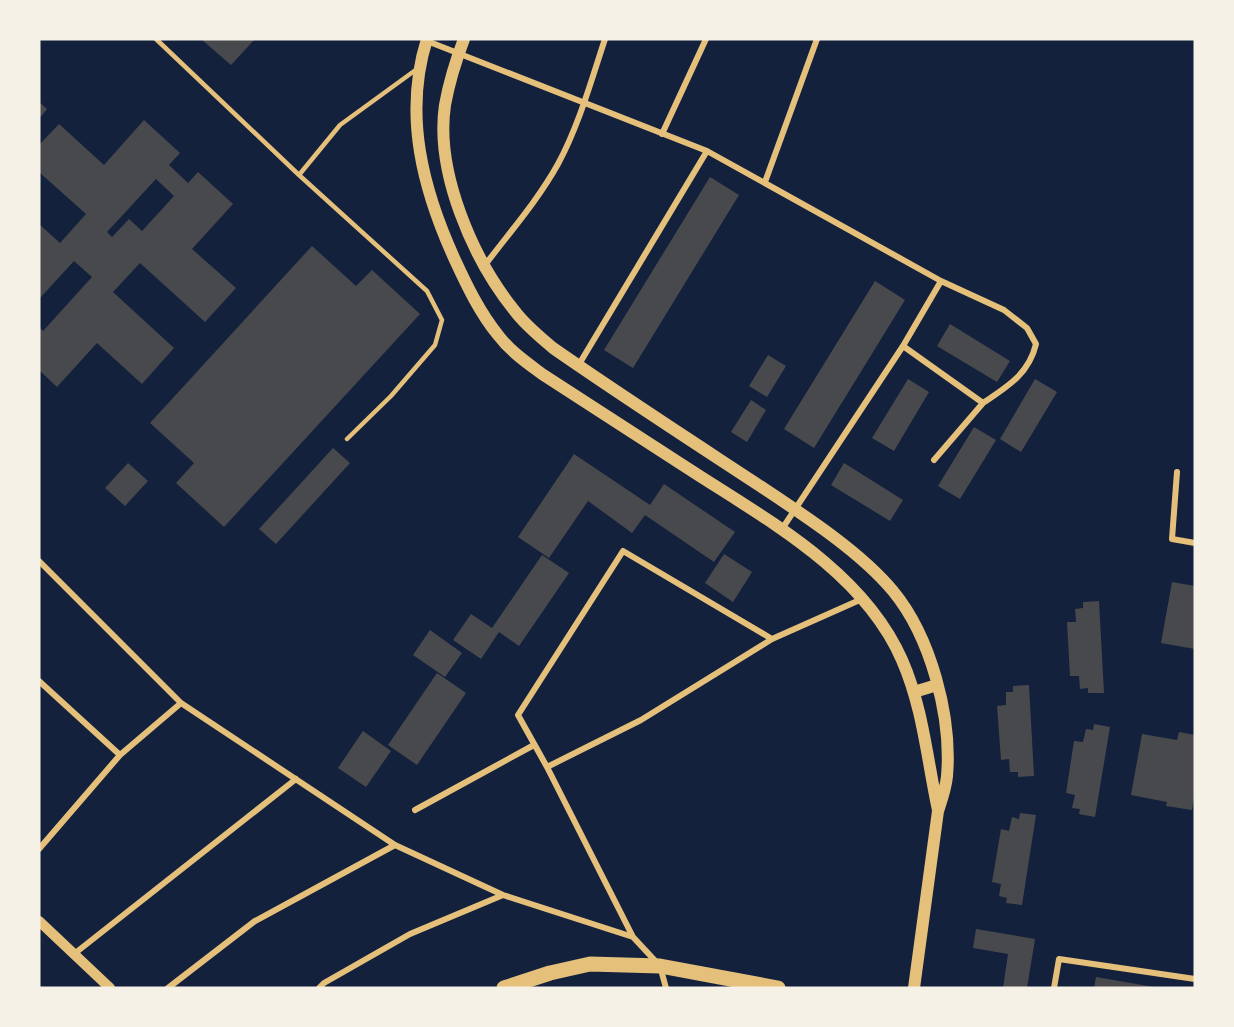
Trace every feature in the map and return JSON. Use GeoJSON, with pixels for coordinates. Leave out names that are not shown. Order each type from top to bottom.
{"type":"FeatureCollection","features":[{"type":"Feature","properties":{"kind":"main road"},"geometry":{"type":"LineString","coordinates":[[464,39],[458,53],[445,107],[447,159],[462,218],[503,296],[531,330],[578,366],[794,509],[877,573],[909,613],[920,636],[937,685],[948,756],[947,777],[938,811],[914,988]]}},
{"type":"Feature","properties":{"kind":"main road"},"geometry":{"type":"LineString","coordinates":[[427,40],[420,67],[416,128],[429,195],[444,236],[482,312],[499,336],[519,357],[782,529],[820,559],[862,598],[895,646],[914,692],[928,748],[938,811]]}},
{"type":"Feature","properties":{"kind":"main road"},"geometry":{"type":"LineString","coordinates":[[914,692],[937,685]]}},
{"type":"Feature","properties":{"kind":"main road"},"geometry":{"type":"LineString","coordinates":[[504,988],[590,964],[660,966],[778,988]]}},
{"type":"Feature","properties":{"kind":"street"},"geometry":{"type":"LineString","coordinates":[[485,265],[539,195],[558,163],[585,101],[605,39]]}},
{"type":"Feature","properties":{"kind":"street"},"geometry":{"type":"LineString","coordinates":[[662,134],[706,39]]}},
{"type":"Feature","properties":{"kind":"street"},"geometry":{"type":"LineString","coordinates":[[765,182],[817,39]]}},
{"type":"Feature","properties":{"kind":"street"},"geometry":{"type":"LineString","coordinates":[[427,40],[707,151],[941,281],[1004,310],[1027,328],[1036,344],[1032,360],[1013,383],[983,403],[934,460]]}},
{"type":"Feature","properties":{"kind":"street"},"geometry":{"type":"LineString","coordinates":[[578,366],[707,151]]}},
{"type":"Feature","properties":{"kind":"street"},"geometry":{"type":"LineString","coordinates":[[782,529],[903,346],[941,281]]}},
{"type":"Feature","properties":{"kind":"street"},"geometry":{"type":"LineString","coordinates":[[903,346],[983,403]]}},
{"type":"Feature","properties":{"kind":"street"},"geometry":{"type":"LineString","coordinates":[[1177,472],[1172,539],[1195,543]]}},
{"type":"Feature","properties":{"kind":"street"},"geometry":{"type":"LineString","coordinates":[[666,988],[660,966],[633,937],[547,767],[518,716],[622,551],[772,639]]}},
{"type":"Feature","properties":{"kind":"street"},"geometry":{"type":"LineString","coordinates":[[39,561],[182,703],[395,845],[503,895],[633,937]]}},
{"type":"Feature","properties":{"kind":"street"},"geometry":{"type":"LineString","coordinates":[[547,767],[640,720],[772,639],[862,598]]}},
{"type":"Feature","properties":{"kind":"street"},"geometry":{"type":"LineString","coordinates":[[39,681],[120,755]]}},
{"type":"Feature","properties":{"kind":"street"},"geometry":{"type":"LineString","coordinates":[[39,849],[120,755],[182,703]]}},
{"type":"Feature","properties":{"kind":"street"},"geometry":{"type":"LineString","coordinates":[[415,810],[534,746]]}},
{"type":"Feature","properties":{"kind":"street"},"geometry":{"type":"LineString","coordinates":[[74,954],[296,779]]}},
{"type":"Feature","properties":{"kind":"street"},"geometry":{"type":"LineString","coordinates":[[168,988],[255,921],[395,845]]}},
{"type":"Feature","properties":{"kind":"street"},"geometry":{"type":"LineString","coordinates":[[319,988],[410,934],[503,895]]}},
{"type":"Feature","properties":{"kind":"street"},"geometry":{"type":"LineString","coordinates":[[41,927],[74,954],[105,987]]}},
{"type":"Feature","properties":{"kind":"street"},"geometry":{"type":"LineString","coordinates":[[1054,988],[1059,959],[1195,979]]}},
{"type":"Feature","properties":{"kind":"lane"},"geometry":{"type":"LineString","coordinates":[[156,39],[299,175],[427,291],[442,320],[435,345],[391,396],[347,439]]}},
{"type":"Feature","properties":{"kind":"lane"},"geometry":{"type":"LineString","coordinates":[[299,175],[340,125],[420,67]]}},
{"type":"Feature","properties":{"kind":"building"},"geometry":{"type":"Polygon","coordinates":[[[201,39],[255,39],[231,65],[201,39]]]}},
{"type":"Feature","properties":{"kind":"building"},"geometry":{"type":"Polygon","coordinates":[[[39,102],[47,109],[39,119],[39,102]]]}},
{"type":"Feature","properties":{"kind":"building"},"geometry":{"type":"Polygon","coordinates":[[[144,120],[180,153],[169,165],[188,183],[198,172],[233,204],[192,249],[236,288],[205,322],[140,263],[113,292],[174,348],[142,384],[97,343],[57,387],[39,370],[39,327],[43,331],[92,277],[74,261],[39,299],[39,224],[60,243],[86,214],[39,172],[39,145],[59,124],[104,165],[144,120]],[[156,179],[107,232],[112,237],[129,219],[142,231],[174,196],[156,179]]]}},
{"type":"Feature","properties":{"kind":"building"},"geometry":{"type":"Polygon","coordinates":[[[710,177],[739,195],[633,368],[604,350],[710,177]]]}},
{"type":"Feature","properties":{"kind":"building"},"geometry":{"type":"Polygon","coordinates":[[[312,246],[356,286],[372,270],[420,314],[224,527],[176,483],[194,463],[150,423],[312,246]]]}},
{"type":"Feature","properties":{"kind":"building"},"geometry":{"type":"Polygon","coordinates":[[[875,281],[905,300],[814,448],[784,429],[875,281]]]}},
{"type":"Feature","properties":{"kind":"building"},"geometry":{"type":"Polygon","coordinates":[[[950,324],[1010,361],[997,382],[937,346],[950,324]]]}},
{"type":"Feature","properties":{"kind":"building"},"geometry":{"type":"Polygon","coordinates":[[[768,355],[786,366],[767,397],[749,386],[768,355]]]}},
{"type":"Feature","properties":{"kind":"building"},"geometry":{"type":"Polygon","coordinates":[[[908,379],[929,392],[894,451],[872,438],[908,379]]]}},
{"type":"Feature","properties":{"kind":"building"},"geometry":{"type":"Polygon","coordinates":[[[1035,379],[1057,392],[1021,452],[1000,439],[1035,379]]]}},
{"type":"Feature","properties":{"kind":"building"},"geometry":{"type":"Polygon","coordinates":[[[751,400],[766,410],[747,442],[731,432],[751,400]]]}},
{"type":"Feature","properties":{"kind":"building"},"geometry":{"type":"Polygon","coordinates":[[[974,427],[996,440],[960,499],[938,486],[974,427]]]}},
{"type":"Feature","properties":{"kind":"building"},"geometry":{"type":"Polygon","coordinates":[[[333,448],[350,463],[276,544],[259,529],[333,448]]]}},
{"type":"Feature","properties":{"kind":"building"},"geometry":{"type":"Polygon","coordinates":[[[574,454],[650,505],[664,484],[735,532],[714,562],[645,515],[632,533],[588,501],[549,558],[518,537],[574,454]]]}},
{"type":"Feature","properties":{"kind":"building"},"geometry":{"type":"Polygon","coordinates":[[[128,463],[148,481],[125,506],[105,488],[128,463]]]}},
{"type":"Feature","properties":{"kind":"building"},"geometry":{"type":"Polygon","coordinates":[[[844,463],[903,500],[890,521],[831,485],[844,463]]]}},
{"type":"Feature","properties":{"kind":"building"},"geometry":{"type":"Polygon","coordinates":[[[724,554],[752,572],[733,602],[705,583],[724,554]]]}},
{"type":"Feature","properties":{"kind":"building"},"geometry":{"type":"Polygon","coordinates":[[[542,555],[569,573],[519,646],[499,632],[481,659],[453,640],[471,614],[492,628],[542,555]]]}},
{"type":"Feature","properties":{"kind":"building"},"geometry":{"type":"Polygon","coordinates":[[[1172,582],[1195,586],[1195,649],[1161,643],[1172,582]]]}},
{"type":"Feature","properties":{"kind":"building"},"geometry":{"type":"Polygon","coordinates":[[[1099,601],[1104,693],[1088,693],[1088,688],[1080,689],[1079,676],[1070,676],[1067,622],[1076,622],[1075,609],[1083,608],[1083,602],[1099,601]]]}},
{"type":"Feature","properties":{"kind":"building"},"geometry":{"type":"Polygon","coordinates":[[[430,630],[462,653],[445,677],[413,655],[430,630]]]}},
{"type":"Feature","properties":{"kind":"building"},"geometry":{"type":"Polygon","coordinates":[[[437,673],[466,693],[417,765],[388,745],[437,673]]]}},
{"type":"Feature","properties":{"kind":"building"},"geometry":{"type":"Polygon","coordinates":[[[1029,685],[1034,776],[1018,777],[1018,772],[1010,772],[1009,759],[1001,760],[997,706],[1006,705],[1006,692],[1013,692],[1013,686],[1029,685]]]}},
{"type":"Feature","properties":{"kind":"building"},"geometry":{"type":"Polygon","coordinates":[[[1094,724],[1110,727],[1095,817],[1079,814],[1080,809],[1072,808],[1075,795],[1066,793],[1074,741],[1083,742],[1086,729],[1093,730],[1094,724]]]}},
{"type":"Feature","properties":{"kind":"building"},"geometry":{"type":"Polygon","coordinates":[[[363,731],[391,751],[366,787],[338,768],[363,731]]]}},
{"type":"Feature","properties":{"kind":"building"},"geometry":{"type":"Polygon","coordinates":[[[1179,732],[1195,735],[1195,791],[1192,810],[1166,806],[1167,802],[1131,795],[1142,734],[1177,740],[1179,732]]]}},
{"type":"Feature","properties":{"kind":"building"},"geometry":{"type":"Polygon","coordinates":[[[1020,813],[1036,815],[1022,905],[1006,903],[1007,898],[999,896],[1001,884],[992,882],[1001,829],[1009,831],[1012,817],[1019,819],[1020,813]]]}},
{"type":"Feature","properties":{"kind":"building"},"geometry":{"type":"Polygon","coordinates":[[[976,929],[1035,939],[1027,988],[1003,988],[1008,954],[973,948],[976,929]]]}},
{"type":"Feature","properties":{"kind":"building"},"geometry":{"type":"Polygon","coordinates":[[[1096,977],[1154,987],[1154,988],[1094,988],[1096,977]]]}}]}
